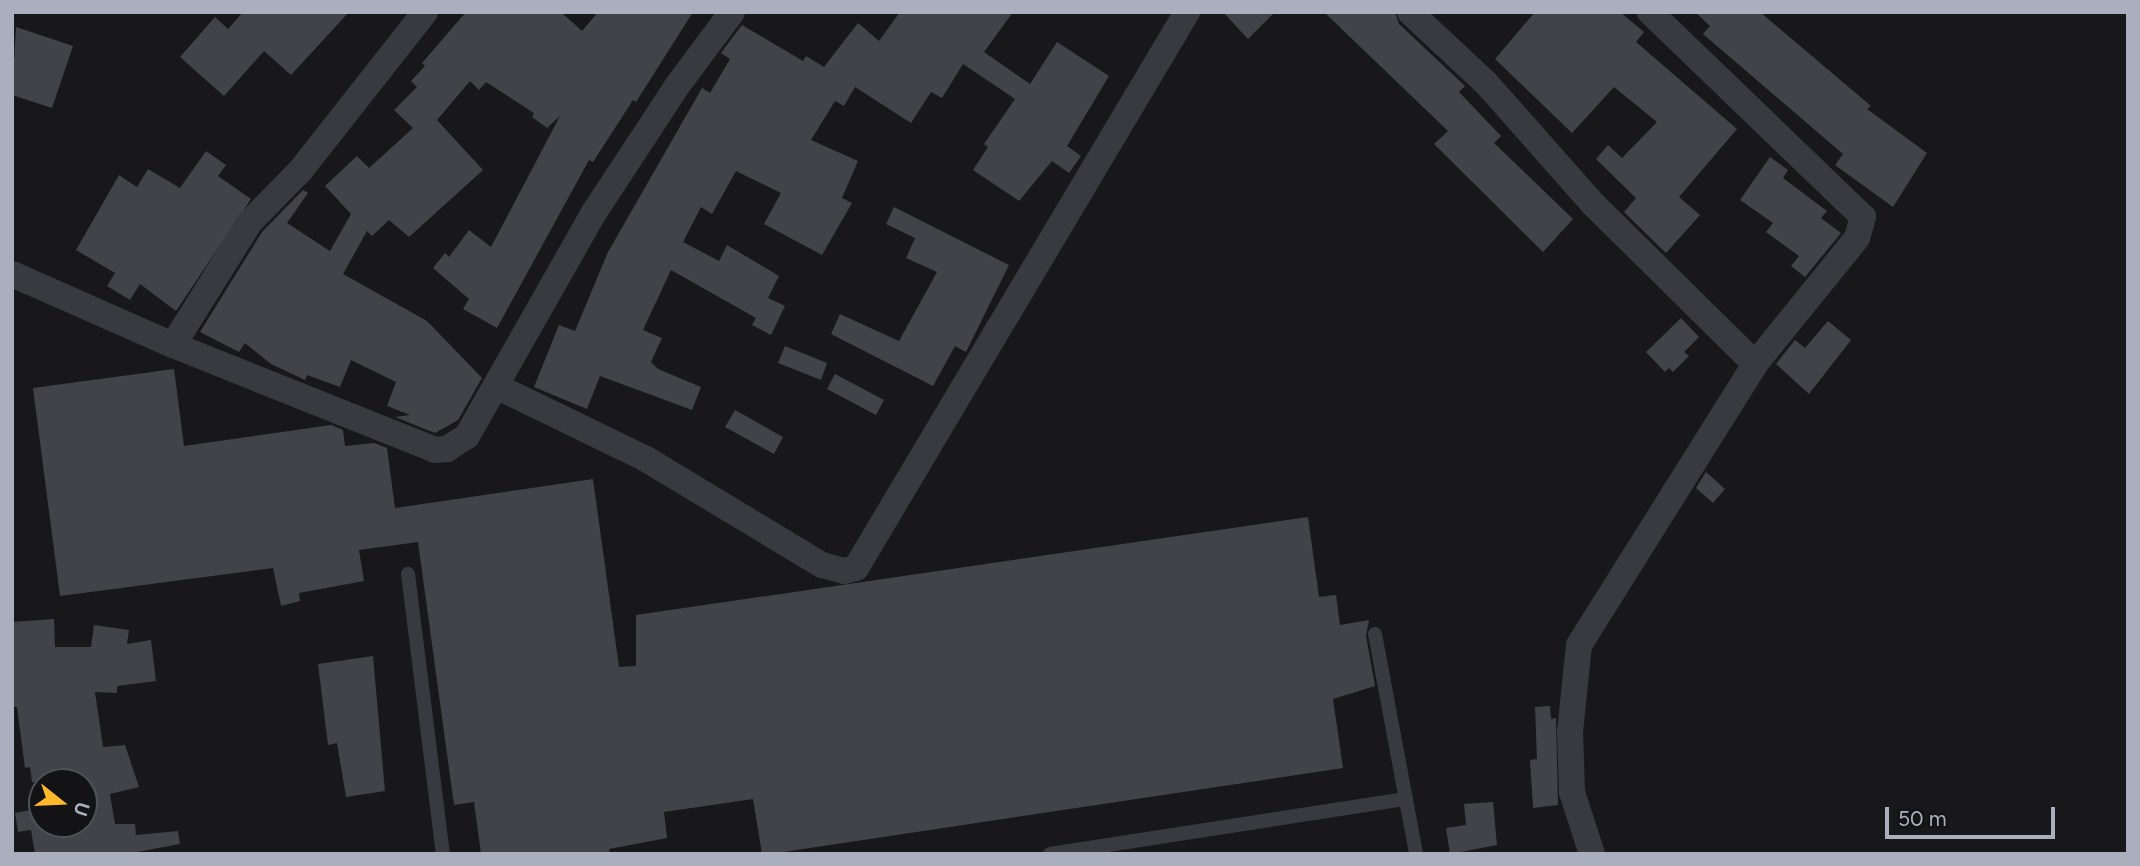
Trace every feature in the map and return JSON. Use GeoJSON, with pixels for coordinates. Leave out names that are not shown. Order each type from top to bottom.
{"type":"FeatureCollection","features":[{"type":"Feature","properties":{"kind":"street"},"geometry":{"type":"LineString","coordinates":[[173,345],[250,222],[300,171],[425,12]]}},
{"type":"Feature","properties":{"kind":"street"},"geometry":{"type":"LineString","coordinates":[[12,274],[173,345],[435,450],[447,449],[467,436],[498,387],[587,224],[677,86],[732,12]]}},
{"type":"Feature","properties":{"kind":"street"},"geometry":{"type":"LineString","coordinates":[[498,387],[646,459],[822,565],[844,571],[856,568],[1187,12]]}},
{"type":"Feature","properties":{"kind":"street"},"geometry":{"type":"LineString","coordinates":[[1410,12],[1486,83],[1594,205],[1755,364]]}},
{"type":"Feature","properties":{"kind":"street"},"geometry":{"type":"LineString","coordinates":[[1592,854],[1572,792],[1570,732],[1579,645],[1755,364],[1857,238],[1863,217],[1650,12]]}},
{"type":"Feature","properties":{"kind":"lane"},"geometry":{"type":"LineString","coordinates":[[408,575],[443,854]]}},
{"type":"Feature","properties":{"kind":"lane"},"geometry":{"type":"LineString","coordinates":[[1375,634],[1416,854]]}},
{"type":"Feature","properties":{"kind":"lane"},"geometry":{"type":"LineString","coordinates":[[1050,854],[1406,799]]}},
{"type":"Feature","properties":{"kind":"building"},"geometry":{"type":"Polygon","coordinates":[[[243,12],[349,12],[291,75],[264,51],[224,96],[180,57],[215,17],[228,29],[243,12]]]}},
{"type":"Feature","properties":{"kind":"building"},"geometry":{"type":"Polygon","coordinates":[[[466,12],[561,12],[582,31],[598,12],[693,12],[636,102],[633,100],[593,162],[589,160],[497,328],[463,309],[469,299],[433,268],[445,253],[449,257],[469,230],[491,247],[560,116],[547,128],[532,117],[534,113],[486,82],[479,90],[470,81],[437,120],[483,170],[409,237],[389,220],[372,236],[367,231],[343,274],[427,321],[482,378],[458,420],[435,433],[395,417],[410,415],[387,406],[396,382],[351,360],[340,387],[307,375],[305,380],[271,364],[245,343],[239,352],[200,332],[262,232],[303,190],[308,193],[287,223],[330,251],[351,214],[325,186],[357,156],[369,168],[413,128],[394,110],[417,87],[411,81],[425,66],[422,63],[466,12]]]}},
{"type":"Feature","properties":{"kind":"building"},"geometry":{"type":"Polygon","coordinates":[[[900,12],[1013,12],[984,52],[1030,84],[1057,42],[1109,76],[1067,146],[1081,156],[1069,173],[1052,161],[1019,201],[973,170],[988,147],[984,144],[1015,99],[963,64],[942,98],[931,92],[911,123],[855,87],[844,106],[835,101],[811,140],[858,161],[842,198],[852,203],[822,255],[764,224],[781,193],[736,171],[712,214],[701,207],[683,242],[719,261],[727,245],[779,276],[768,298],[785,306],[771,335],[752,325],[756,318],[671,270],[643,330],[662,338],[651,362],[658,369],[701,387],[692,410],[600,376],[587,409],[534,387],[559,325],[575,331],[608,252],[702,88],[710,93],[730,59],[721,53],[742,25],[803,61],[806,56],[824,67],[858,23],[879,41],[900,12]]]}},
{"type":"Feature","properties":{"kind":"building"},"geometry":{"type":"Polygon","coordinates":[[[1223,12],[1275,12],[1248,39],[1223,12]]]}},
{"type":"Feature","properties":{"kind":"building"},"geometry":{"type":"Polygon","coordinates":[[[1324,12],[1395,12],[1399,24],[1465,86],[1459,92],[1501,136],[1494,143],[1573,219],[1543,252],[1434,144],[1448,131],[1324,12]]]}},
{"type":"Feature","properties":{"kind":"building"},"geometry":{"type":"Polygon","coordinates":[[[1535,12],[1620,12],[1644,32],[1636,42],[1737,129],[1679,197],[1700,215],[1666,253],[1624,212],[1636,198],[1596,159],[1608,145],[1622,158],[1657,122],[1614,87],[1572,133],[1495,59],[1535,12]]]}},
{"type":"Feature","properties":{"kind":"building"},"geometry":{"type":"Polygon","coordinates":[[[1695,12],[1760,12],[1871,106],[1867,109],[1927,153],[1893,207],[1835,165],[1843,154],[1703,34],[1710,26],[1695,12]]]}},
{"type":"Feature","properties":{"kind":"building"},"geometry":{"type":"Polygon","coordinates":[[[16,27],[73,46],[52,108],[12,95],[16,27]]]}},
{"type":"Feature","properties":{"kind":"building"},"geometry":{"type":"Polygon","coordinates":[[[206,151],[226,165],[218,176],[251,199],[176,311],[140,284],[130,300],[107,286],[115,273],[76,250],[119,175],[137,187],[148,169],[180,188],[206,151]]]}},
{"type":"Feature","properties":{"kind":"building"},"geometry":{"type":"Polygon","coordinates":[[[1770,157],[1788,170],[1783,178],[1827,211],[1821,218],[1841,233],[1805,277],[1791,266],[1799,256],[1766,232],[1773,223],[1740,200],[1770,157]]]}},
{"type":"Feature","properties":{"kind":"building"},"geometry":{"type":"Polygon","coordinates":[[[894,207],[1009,265],[966,352],[955,346],[933,386],[831,334],[840,314],[899,341],[937,272],[906,258],[915,238],[886,224],[894,207]]]}},
{"type":"Feature","properties":{"kind":"building"},"geometry":{"type":"Polygon","coordinates":[[[1681,318],[1699,337],[1684,352],[1689,356],[1673,372],[1669,368],[1665,372],[1646,352],[1681,318]]]}},
{"type":"Feature","properties":{"kind":"building"},"geometry":{"type":"Polygon","coordinates":[[[1828,321],[1851,340],[1809,394],[1776,364],[1795,340],[1805,348],[1828,321]]]}},
{"type":"Feature","properties":{"kind":"building"},"geometry":{"type":"Polygon","coordinates":[[[785,346],[827,363],[821,380],[778,363],[785,346]]]}},
{"type":"Feature","properties":{"kind":"building"},"geometry":{"type":"Polygon","coordinates":[[[174,369],[184,446],[331,425],[343,430],[345,446],[374,443],[387,448],[395,508],[593,479],[619,667],[636,666],[636,615],[1308,517],[1319,597],[1336,595],[1340,625],[1369,620],[1366,636],[1375,686],[1333,699],[1343,768],[770,854],[762,854],[753,799],[664,812],[667,838],[609,849],[610,854],[481,854],[474,802],[454,805],[418,542],[359,550],[364,581],[299,593],[300,601],[281,606],[273,568],[60,596],[33,388],[174,369]]]}},
{"type":"Feature","properties":{"kind":"building"},"geometry":{"type":"Polygon","coordinates":[[[835,374],[884,400],[876,415],[827,389],[835,374]]]}},
{"type":"Feature","properties":{"kind":"building"},"geometry":{"type":"Polygon","coordinates":[[[735,410],[783,437],[774,454],[725,427],[735,410]]]}},
{"type":"Feature","properties":{"kind":"building"},"geometry":{"type":"Polygon","coordinates":[[[1706,472],[1725,489],[1713,503],[1696,488],[1706,472]]]}},
{"type":"Feature","properties":{"kind":"building"},"geometry":{"type":"Polygon","coordinates":[[[54,619],[55,647],[91,647],[94,625],[129,630],[127,644],[151,640],[156,681],[117,686],[117,693],[95,692],[103,747],[125,745],[139,787],[110,794],[115,824],[135,824],[136,835],[178,831],[180,844],[126,854],[35,854],[32,838],[98,838],[98,768],[25,768],[17,707],[12,707],[12,622],[54,619]]]}},
{"type":"Feature","properties":{"kind":"building"},"geometry":{"type":"Polygon","coordinates":[[[373,656],[385,791],[346,797],[337,743],[328,745],[318,664],[373,656]]]}},
{"type":"Feature","properties":{"kind":"building"},"geometry":{"type":"Polygon","coordinates":[[[1550,706],[1551,719],[1556,718],[1558,805],[1533,808],[1530,760],[1537,759],[1535,707],[1550,706]]]}},
{"type":"Feature","properties":{"kind":"building"},"geometry":{"type":"Polygon","coordinates":[[[1493,802],[1497,845],[1450,854],[1446,828],[1466,825],[1464,804],[1493,802]]]}},
{"type":"Feature","properties":{"kind":"building"},"geometry":{"type":"Polygon","coordinates":[[[28,811],[28,830],[18,832],[15,813],[28,811]]]}}]}
